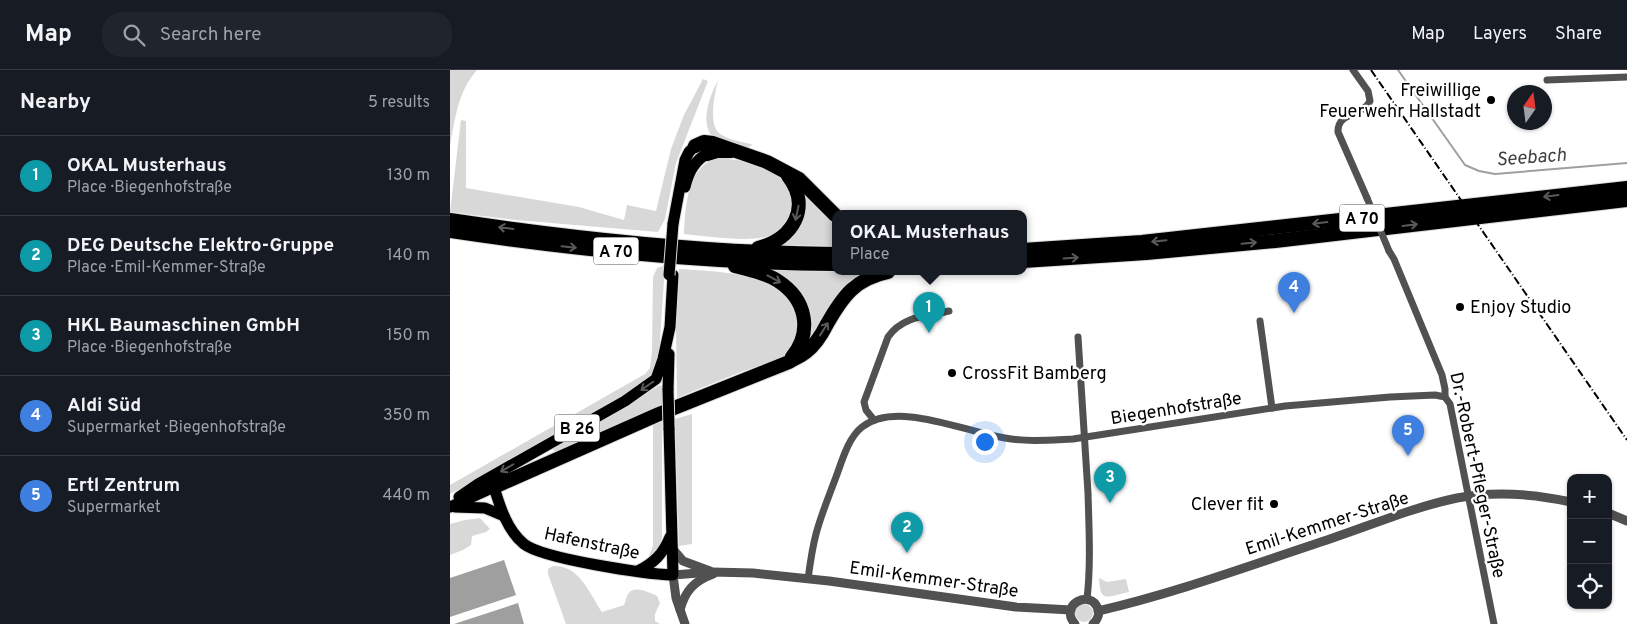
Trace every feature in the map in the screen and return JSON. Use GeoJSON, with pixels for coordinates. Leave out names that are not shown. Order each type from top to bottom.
{"type":"FeatureCollection","features":[{"type":"Feature","properties":{"kind":"highway"},"geometry":{"type":"LineString","coordinates":[[701,150],[734,152],[767,162],[799,179],[832,212]]}},
{"type":"Feature","properties":{"kind":"highway"},"geometry":{"type":"LineString","coordinates":[[749,250],[767,246],[778,240],[786,234],[795,222],[798,212],[798,195],[794,185],[782,170]]}},
{"type":"Feature","properties":{"kind":"highway","name":"A 70"},"geometry":{"type":"LineString","coordinates":[[1027,250],[1151,241],[1626,197]]}},
{"type":"Feature","properties":{"kind":"highway","name":"A 70"},"geometry":{"type":"LineString","coordinates":[[1027,261],[1146,253],[1283,240],[1626,197]]}},
{"type":"Feature","properties":{"kind":"highway","name":"A 70"},"geometry":{"type":"LineString","coordinates":[[450,220],[573,236],[670,245],[832,254]]}},
{"type":"Feature","properties":{"kind":"highway","name":"A 70"},"geometry":{"type":"LineString","coordinates":[[450,231],[563,246],[711,259],[832,264]]}},
{"type":"Feature","properties":{"kind":"highway"},"geometry":{"type":"LineString","coordinates":[[711,259],[766,275],[777,280],[796,297],[804,314],[806,326],[801,344],[789,362]]}},
{"type":"Feature","properties":{"kind":"highway"},"geometry":{"type":"LineString","coordinates":[[494,487],[659,414],[789,362],[806,352],[815,343],[850,290],[864,279],[878,275]]}},
{"type":"Feature","properties":{"kind":"main road","name":"B 26"},"geometry":{"type":"LineString","coordinates":[[673,575],[668,390],[671,275],[675,224],[687,179],[701,157],[701,150]]}},
{"type":"Feature","properties":{"kind":"main road","name":"B 26"},"geometry":{"type":"LineString","coordinates":[[450,506],[478,484],[651,384],[660,373],[670,327]]}},
{"type":"Feature","properties":{"kind":"main road"},"geometry":{"type":"LineString","coordinates":[[450,506],[494,487]]}},
{"type":"Feature","properties":{"kind":"main road","name":"Hafenstraße"},"geometry":{"type":"LineString","coordinates":[[494,487],[504,516],[526,545],[537,550],[609,567],[673,575]]}},
{"type":"Feature","properties":{"kind":"main road"},"geometry":{"type":"LineString","coordinates":[[450,506],[485,508],[504,516]]}},
{"type":"Feature","properties":{"kind":"main road"},"geometry":{"type":"LineString","coordinates":[[638,571],[658,559],[671,533]]}},
{"type":"Feature","properties":{"kind":"street","name":"Dr.-Robert-Pfleger-Straße"},"geometry":{"type":"LineString","coordinates":[[1353,70],[1368,92],[1370,101],[1364,110],[1341,120],[1338,128],[1340,138],[1394,259],[1442,375],[1446,389],[1445,398],[1450,404],[1470,497],[1494,624]]}},
{"type":"Feature","properties":{"kind":"street"},"geometry":{"type":"LineString","coordinates":[[1547,80],[1615,73],[1627,77]]}},
{"type":"Feature","properties":{"kind":"street"},"geometry":{"type":"LineString","coordinates":[[874,420],[866,410],[864,402],[888,337],[892,331],[904,321],[950,311]]}},
{"type":"Feature","properties":{"kind":"street"},"geometry":{"type":"LineString","coordinates":[[1260,321],[1272,408]]}},
{"type":"Feature","properties":{"kind":"street","name":"Biegenhofstraße"},"geometry":{"type":"LineString","coordinates":[[1078,337],[1085,437],[1090,556],[1087,599]]}},
{"type":"Feature","properties":{"kind":"street","name":"Biegenhofstraße"},"geometry":{"type":"LineString","coordinates":[[808,579],[816,534],[841,464],[856,433],[874,420],[889,415],[911,416],[993,436],[1045,441],[1085,437],[1272,408],[1390,397],[1435,395],[1445,398]]}},
{"type":"Feature","properties":{"kind":"street","name":"Emil-Kemmer-Straße"},"geometry":{"type":"LineString","coordinates":[[1098,611],[1133,603],[1200,582],[1457,498],[1503,494],[1567,501]]}},
{"type":"Feature","properties":{"kind":"street"},"geometry":{"type":"LineString","coordinates":[[1612,515],[1627,521]]}},
{"type":"Feature","properties":{"kind":"street"},"geometry":{"type":"LineString","coordinates":[[672,547],[683,561],[716,572]]}},
{"type":"Feature","properties":{"kind":"street"},"geometry":{"type":"LineString","coordinates":[[684,624],[673,575],[716,572]]}},
{"type":"Feature","properties":{"kind":"street"},"geometry":{"type":"LineString","coordinates":[[680,610],[687,591],[695,582],[716,572]]}},
{"type":"Feature","properties":{"kind":"street","name":"Emil-Kemmer-Straße"},"geometry":{"type":"LineString","coordinates":[[716,572],[794,577],[1016,607],[1071,610]]}},
{"type":"Feature","properties":{"kind":"street"},"geometry":{"type":"LineString","coordinates":[[1075,624],[1070,616],[1071,610],[1077,601],[1087,599],[1095,604],[1098,611],[1098,618],[1094,624]]}},
{"type":"Feature","properties":{"kind":"shaded area"},"geometry":{"type":"Polygon","coordinates":[[[450,70],[477,70],[461,96],[450,146],[450,70]]]}},
{"type":"Feature","properties":{"kind":"shaded area"},"geometry":{"type":"Polygon","coordinates":[[[703,79],[708,81],[676,163],[665,219],[658,232],[516,220],[450,212],[461,120],[466,121],[466,188],[579,207],[624,220],[627,205],[656,211],[671,149],[684,115],[703,79]]]}},
{"type":"Feature","properties":{"kind":"shaded area"},"geometry":{"type":"Polygon","coordinates":[[[718,80],[713,108],[716,128],[719,133],[726,137],[753,145],[746,148],[712,136],[708,130],[708,108],[718,80]]]}},
{"type":"Feature","properties":{"kind":"shaded area"},"geometry":{"type":"Polygon","coordinates":[[[719,158],[742,161],[764,167],[778,174],[786,181],[793,199],[792,209],[788,219],[775,233],[765,237],[747,239],[684,234],[690,187],[705,164],[719,158]]]}},
{"type":"Feature","properties":{"kind":"shaded area"},"geometry":{"type":"Polygon","coordinates":[[[799,188],[832,217],[832,246],[777,245],[783,240],[799,188]]]}},
{"type":"Feature","properties":{"kind":"shaded area"},"geometry":{"type":"Polygon","coordinates":[[[665,265],[659,355],[653,372],[646,382],[494,471],[450,494],[450,485],[645,374],[650,368],[652,351],[653,277],[657,268],[665,265]]]}},
{"type":"Feature","properties":{"kind":"shaded area"},"geometry":{"type":"Polygon","coordinates":[[[679,269],[714,271],[752,278],[770,285],[784,294],[794,308],[798,326],[796,340],[791,348],[781,358],[677,398],[676,325],[679,269]]]}},
{"type":"Feature","properties":{"kind":"shaded area"},"geometry":{"type":"Polygon","coordinates":[[[771,270],[832,272],[832,275],[863,275],[849,283],[836,296],[806,345],[809,318],[808,308],[805,300],[792,285],[771,270]]]}},
{"type":"Feature","properties":{"kind":"shaded area"},"geometry":{"type":"Polygon","coordinates":[[[662,385],[662,406],[557,452],[553,450],[553,448],[662,385]]]}},
{"type":"Feature","properties":{"kind":"shaded area"},"geometry":{"type":"Polygon","coordinates":[[[692,414],[692,544],[679,546],[675,419],[692,414]]]}},
{"type":"Feature","properties":{"kind":"shaded area"},"geometry":{"type":"Polygon","coordinates":[[[662,419],[662,537],[660,545],[650,560],[648,558],[653,546],[653,422],[662,419]]]}},
{"type":"Feature","properties":{"kind":"shaded area"},"geometry":{"type":"Polygon","coordinates":[[[480,518],[490,529],[472,536],[471,545],[450,555],[450,524],[480,518]]]}},
{"type":"Feature","properties":{"kind":"shaded area"},"geometry":{"type":"Polygon","coordinates":[[[504,560],[516,595],[450,617],[450,578],[504,560]]]}},
{"type":"Feature","properties":{"kind":"shaded area"},"geometry":{"type":"Polygon","coordinates":[[[553,566],[570,570],[577,575],[602,612],[624,605],[628,594],[635,590],[643,590],[657,596],[660,603],[655,614],[655,621],[660,624],[566,624],[548,574],[548,569],[553,566]]]}},
{"type":"Feature","properties":{"kind":"shaded area"},"geometry":{"type":"Polygon","coordinates":[[[1099,578],[1107,582],[1126,579],[1129,592],[1106,597],[1101,592],[1099,578]]]}},
{"type":"Feature","properties":{"kind":"shaded area"},"geometry":{"type":"Polygon","coordinates":[[[518,603],[524,624],[454,624],[518,603]]]}},
{"type":"Feature","properties":{"kind":"shaded area"},"geometry":{"type":"Polygon","coordinates":[[[1080,604],[1088,604],[1093,609],[1091,620],[1080,622],[1075,617],[1075,609],[1080,604]]]}},
{"type":"Feature","properties":{"kind":"waterway","name":"Seebach"},"geometry":{"type":"LineString","coordinates":[[1398,70],[1465,165],[1479,171],[1495,174],[1627,163]]}},
{"type":"Feature","properties":{"kind":"railway"},"geometry":{"type":"LineString","coordinates":[[1371,70],[1627,440]]}},
{"type":"Feature","properties":{"kind":"place","name":"Freiwillige Feuerwehr Hallstadt"},"geometry":{"type":"Point","coordinates":[1491,100]}},
{"type":"Feature","properties":{"kind":"place","name":"Enjoy Studio"},"geometry":{"type":"Point","coordinates":[1460,307]}},
{"type":"Feature","properties":{"kind":"place","name":"Aldi Süd"},"geometry":{"type":"Point","coordinates":[1294,313]}},
{"type":"Feature","properties":{"kind":"place","name":"OKAL Musterhaus"},"geometry":{"type":"Point","coordinates":[929,333]}},
{"type":"Feature","properties":{"kind":"place","name":"CrossFit Bamberg"},"geometry":{"type":"Point","coordinates":[952,373]}},
{"type":"Feature","properties":{"kind":"place","name":"Ertl Zentrum"},"geometry":{"type":"Point","coordinates":[1408,456]}},
{"type":"Feature","properties":{"kind":"place","name":"HKL Baumaschinen GmbH"},"geometry":{"type":"Point","coordinates":[1110,503]}},
{"type":"Feature","properties":{"kind":"place","name":"Clever fit"},"geometry":{"type":"Point","coordinates":[1274,504]}},
{"type":"Feature","properties":{"kind":"place","name":"DEG Deutsche Elektro-Gruppe"},"geometry":{"type":"Point","coordinates":[907,553]}}]}
